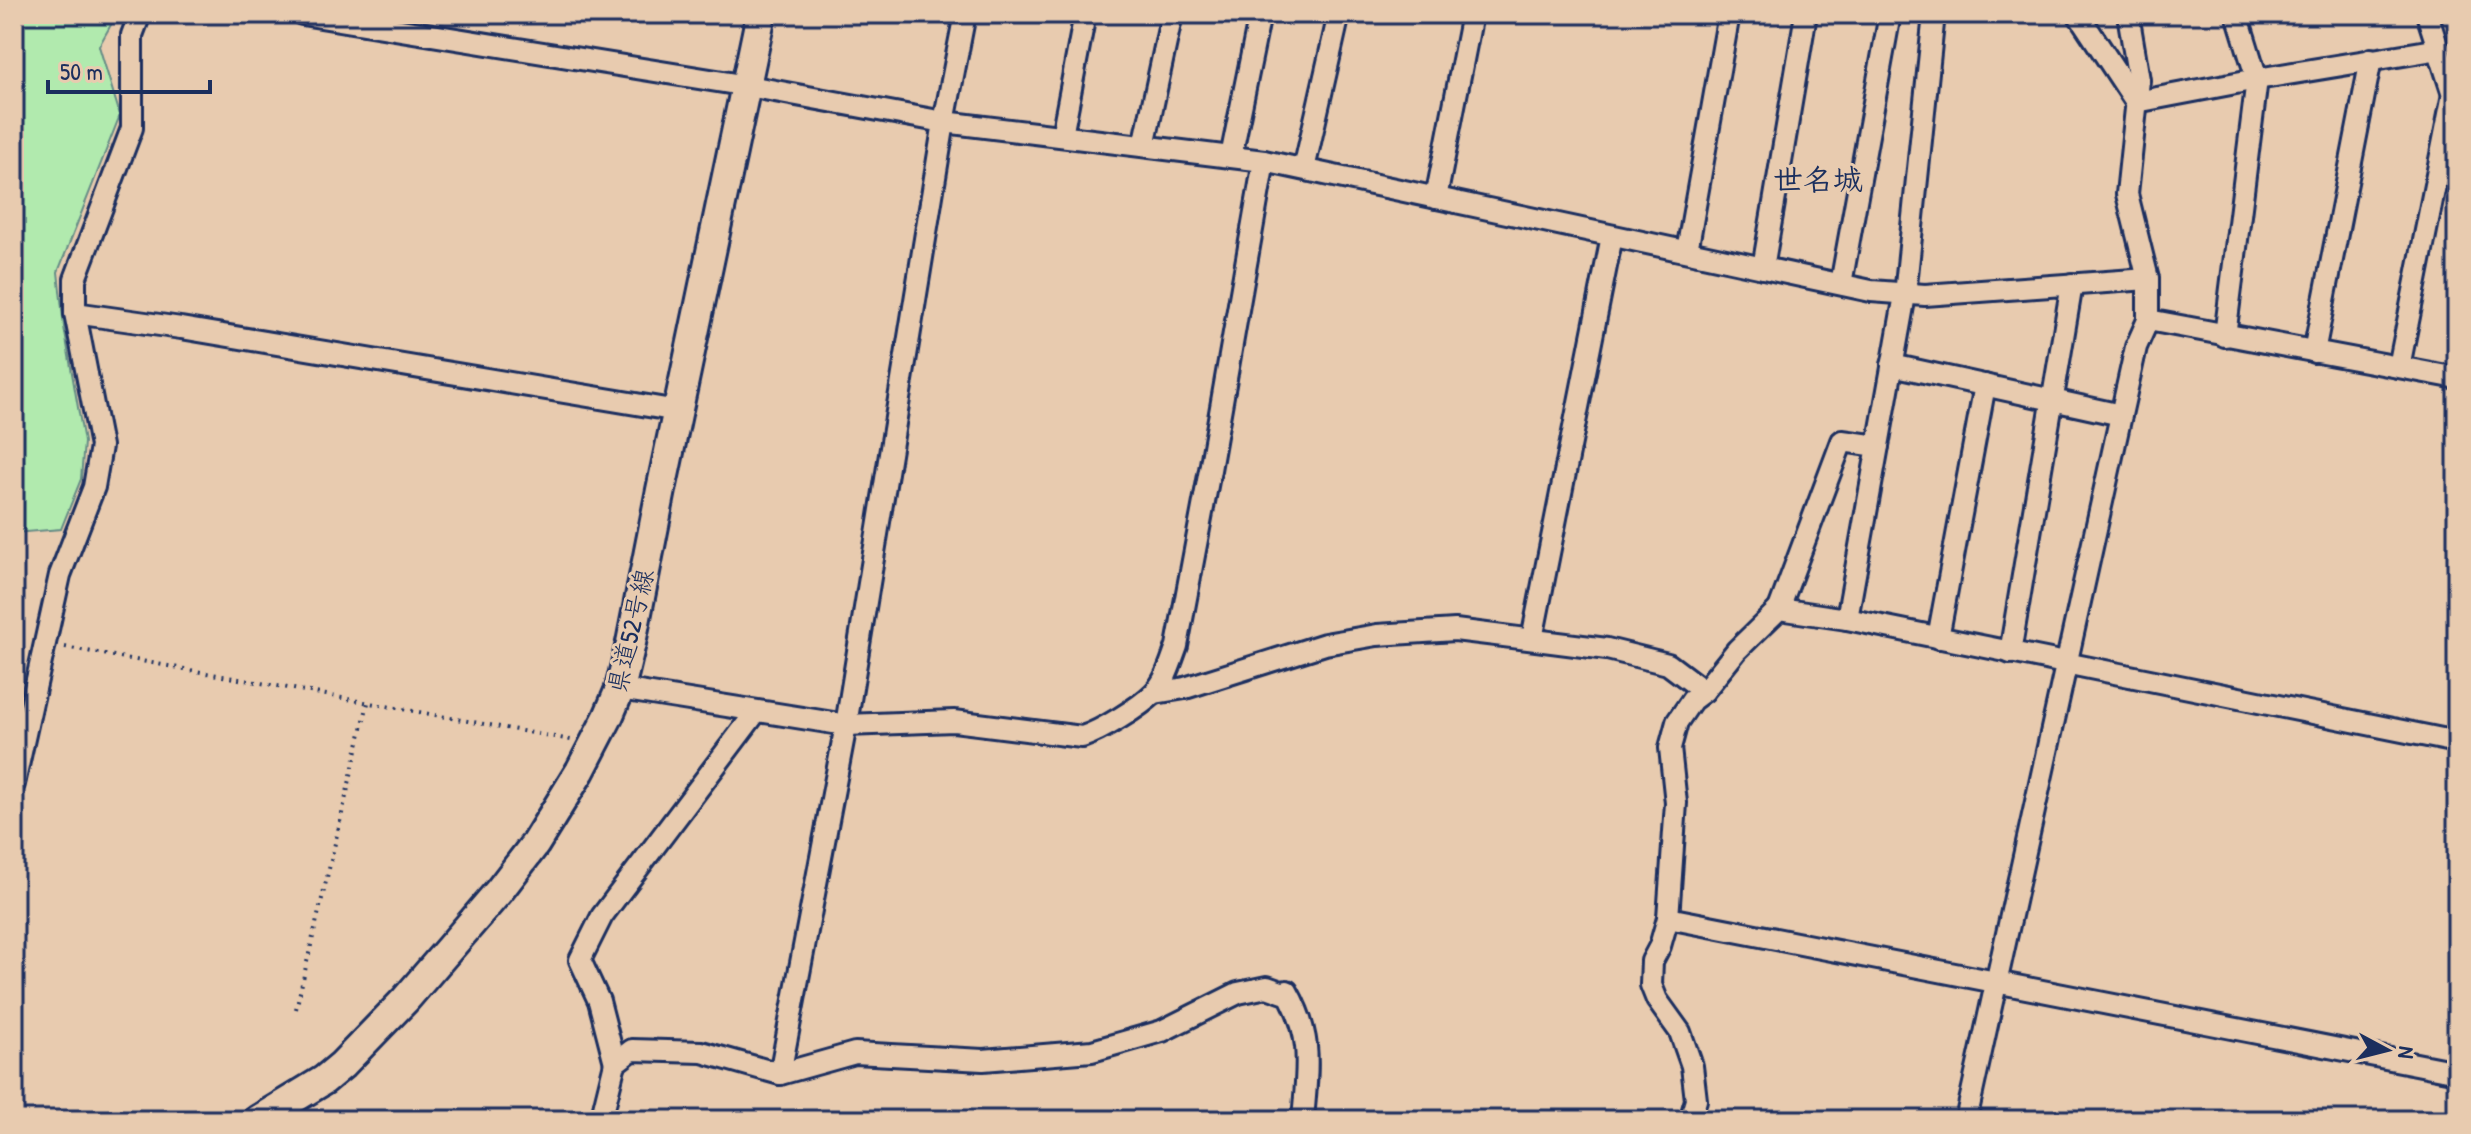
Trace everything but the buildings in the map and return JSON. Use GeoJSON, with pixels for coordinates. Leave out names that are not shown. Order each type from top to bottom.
{"type":"FeatureCollection","features":[{"type":"Feature","properties":{"kind":"main road","name":"県道52号線"},"geometry":{"type":"LineString","coordinates":[[258,1120],[313,1087],[342,1065],[405,1000],[499,891],[535,844],[580,771],[620,689],[761,14]]}},
{"type":"Feature","properties":{"kind":"street"},"geometry":{"type":"LineString","coordinates":[[14,784],[60,575],[94,487],[101,446],[75,313],[75,279],[132,128],[132,35],[140,14]]}},
{"type":"Feature","properties":{"kind":"street"},"geometry":{"type":"LineString","coordinates":[[302,14],[748,86],[944,122],[1264,161],[1763,268],[1905,295],[2148,279]]}},
{"type":"Feature","properties":{"kind":"street"},"geometry":{"type":"LineString","coordinates":[[780,1074],[846,725],[944,122],[965,14]]}},
{"type":"Feature","properties":{"kind":"street"},"geometry":{"type":"LineString","coordinates":[[1144,146],[1172,14]]}},
{"type":"Feature","properties":{"kind":"street"},"geometry":{"type":"LineString","coordinates":[[1231,157],[1260,14]]}},
{"type":"Feature","properties":{"kind":"street"},"geometry":{"type":"LineString","coordinates":[[1304,169],[1339,14]]}},
{"type":"Feature","properties":{"kind":"street"},"geometry":{"type":"LineString","coordinates":[[1436,198],[1472,14]]}},
{"type":"Feature","properties":{"kind":"street"},"geometry":{"type":"LineString","coordinates":[[1687,251],[1729,14]]}},
{"type":"Feature","properties":{"kind":"street"},"geometry":{"type":"LineString","coordinates":[[1763,268],[1806,14]]}},
{"type":"Feature","properties":{"kind":"street"},"geometry":{"type":"LineString","coordinates":[[1841,284],[1890,14]]}},
{"type":"Feature","properties":{"kind":"street"},"geometry":{"type":"LineString","coordinates":[[1847,619],[1905,295],[1934,14]]}},
{"type":"Feature","properties":{"kind":"street"},"geometry":{"type":"LineString","coordinates":[[2078,14],[2136,102]]}},
{"type":"Feature","properties":{"kind":"street"},"geometry":{"type":"LineString","coordinates":[[1966,1120],[2136,347],[2148,320],[2148,279],[2127,194],[2138,72],[2128,14]]}},
{"type":"Feature","properties":{"kind":"street"},"geometry":{"type":"LineString","coordinates":[[2225,336],[2257,79],[2237,14]]}},
{"type":"Feature","properties":{"kind":"street"},"geometry":{"type":"LineString","coordinates":[[2399,367],[2455,101],[2427,14]]}},
{"type":"Feature","properties":{"kind":"street"},"geometry":{"type":"LineString","coordinates":[[1062,136],[1080,16]]}},
{"type":"Feature","properties":{"kind":"street"},"geometry":{"type":"LineString","coordinates":[[2136,102],[2440,49]]}},
{"type":"Feature","properties":{"kind":"street"},"geometry":{"type":"LineString","coordinates":[[2314,352],[2371,59]]}},
{"type":"Feature","properties":{"kind":"street"},"geometry":{"type":"LineString","coordinates":[[1155,693],[1177,646],[1264,161]]}},
{"type":"Feature","properties":{"kind":"street"},"geometry":{"type":"LineString","coordinates":[[1532,639],[1612,236]]}},
{"type":"Feature","properties":{"kind":"street"},"geometry":{"type":"LineString","coordinates":[[2010,653],[2072,284]]}},
{"type":"Feature","properties":{"kind":"street"},"geometry":{"type":"LineString","coordinates":[[75,313],[678,411]]}},
{"type":"Feature","properties":{"kind":"street"},"geometry":{"type":"LineString","coordinates":[[2148,320],[2457,378]]}},
{"type":"Feature","properties":{"kind":"street"},"geometry":{"type":"LineString","coordinates":[[1892,365],[2121,415]]}},
{"type":"Feature","properties":{"kind":"street"},"geometry":{"type":"LineString","coordinates":[[1938,638],[1985,385]]}},
{"type":"Feature","properties":{"kind":"street"},"geometry":{"type":"LineString","coordinates":[[1690,1120],[1696,1100],[1692,1066],[1680,1032],[1657,1000],[1651,985],[1652,961],[1668,918],[1676,803],[1670,748],[1677,722],[1692,700],[1704,691],[1737,650],[1779,609],[1842,441],[1878,446]]}},
{"type":"Feature","properties":{"kind":"street"},"geometry":{"type":"LineString","coordinates":[[1779,609],[1847,619],[2457,742]]}},
{"type":"Feature","properties":{"kind":"street"},"geometry":{"type":"LineString","coordinates":[[620,689],[846,725],[954,721],[1082,737],[1097,732],[1155,693],[1185,688],[1325,644],[1377,635],[1455,630],[1607,649],[1668,664],[1704,691]]}},
{"type":"Feature","properties":{"kind":"street"},"geometry":{"type":"LineString","coordinates":[[601,1120],[615,1063],[599,1001],[580,960],[602,916],[756,712]]}},
{"type":"Feature","properties":{"kind":"street"},"geometry":{"type":"LineString","coordinates":[[1668,918],[2457,1072]]}},
{"type":"Feature","properties":{"kind":"street"},"geometry":{"type":"LineString","coordinates":[[615,1063],[632,1050],[702,1052],[780,1074],[855,1053],[983,1060],[1092,1051],[1162,1031],[1238,993],[1267,987],[1284,993],[1287,991],[1297,1009],[1308,1049],[1303,1120]]}},
{"type":"Feature","properties":{"kind":"path"},"geometry":{"type":"LineString","coordinates":[[45,644],[594,744]]}},
{"type":"Feature","properties":{"kind":"path"},"geometry":{"type":"LineString","coordinates":[[296,1009],[368,703]]}},
{"type":"Feature","properties":{"kind":"green space"},"geometry":{"type":"Polygon","coordinates":[[[14,14],[117,14],[99,46],[120,115],[58,272],[84,442],[81,479],[61,529],[14,533],[14,14]]]}},
{"type":"Feature","properties":{"kind":"district","name":"世名城"},"geometry":{"type":"Point","coordinates":[1818,179]}}]}
